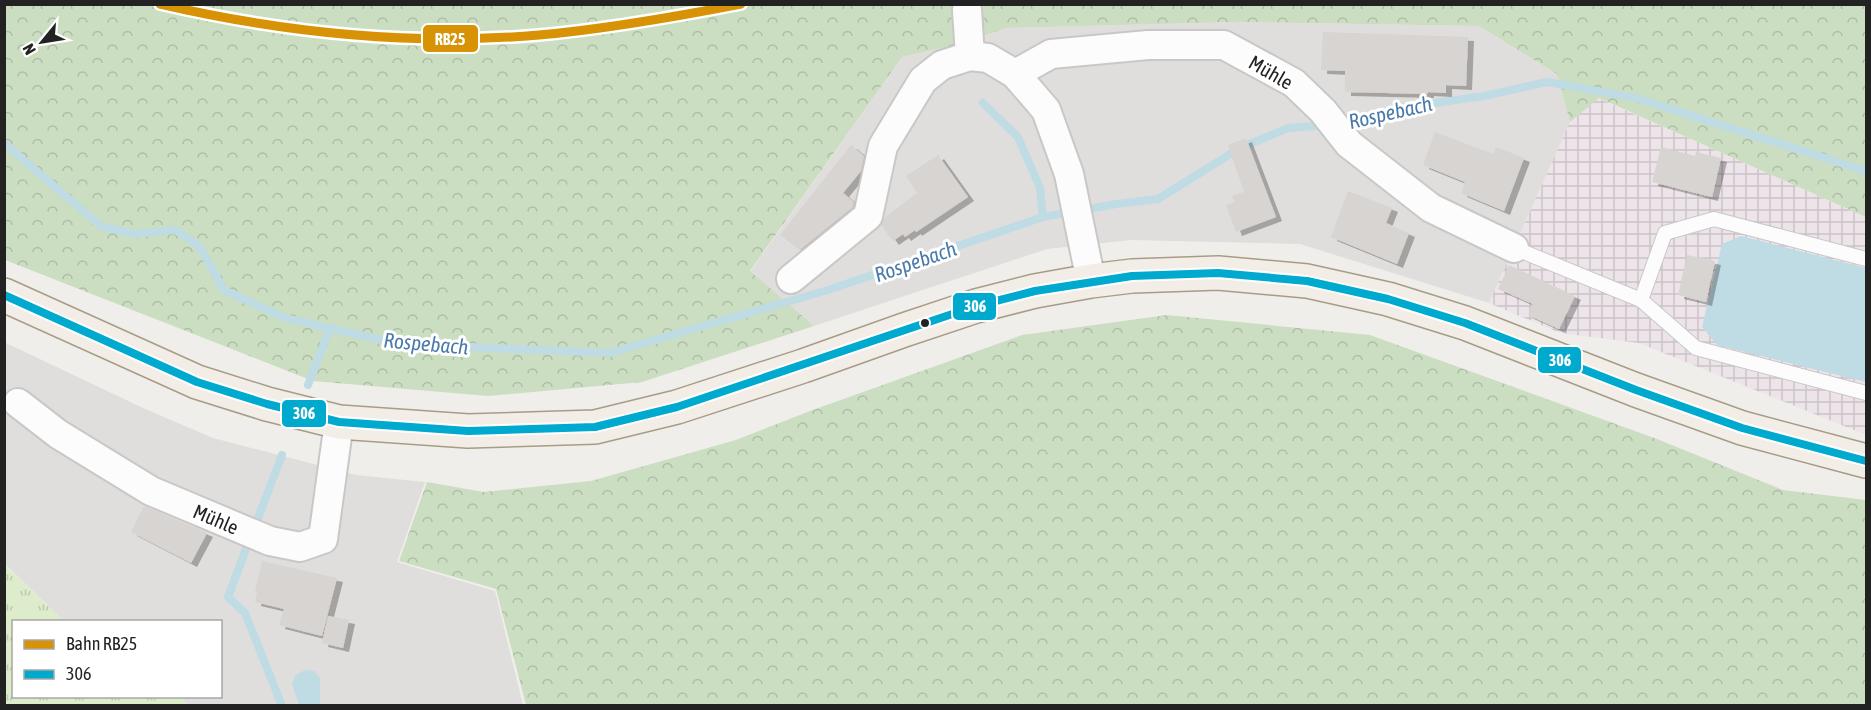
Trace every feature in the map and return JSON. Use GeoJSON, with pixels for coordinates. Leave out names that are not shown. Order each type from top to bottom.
{"type":"FeatureCollection","features":[{"type":"Feature","properties":{"kind":"main road"},"geometry":{"type":"LineString","coordinates":[[4,295],[197,382],[267,404],[339,422],[468,431],[595,427],[676,407],[976,306],[1035,291],[1132,276],[1218,273],[1307,281],[1376,296],[1465,323],[1636,390],[1742,428],[1866,461]]}},
{"type":"Feature","properties":{"kind":"street"},"geometry":{"type":"LineString","coordinates":[[967,10],[970,56]]}},
{"type":"Feature","properties":{"kind":"street","name":"Mühle"},"geometry":{"type":"LineString","coordinates":[[1015,74],[1051,54],[1148,45],[1224,45],[1294,83],[1323,111],[1349,144],[1431,208],[1514,248]]}},
{"type":"Feature","properties":{"kind":"street"},"geometry":{"type":"LineString","coordinates":[[792,279],[868,216],[883,146],[922,80],[942,65],[970,56],[988,58],[1015,74],[1047,110],[1069,174],[1090,281]]}},
{"type":"Feature","properties":{"kind":"street","name":"Mühle"},"geometry":{"type":"LineString","coordinates":[[18,403],[58,434],[151,491],[270,542],[300,547],[323,539],[339,422]]}},
{"type":"Feature","properties":{"kind":"lane"},"geometry":{"type":"LineString","coordinates":[[1641,300],[1665,233],[1714,219],[1866,259]]}},
{"type":"Feature","properties":{"kind":"lane"},"geometry":{"type":"LineString","coordinates":[[1514,248],[1641,300],[1696,348],[1866,393]]}},
{"type":"Feature","properties":{"kind":"shaded area"},"geometry":{"type":"Polygon","coordinates":[[[1237,22],[1479,26],[1557,74],[1570,122],[1489,303],[1300,244],[1131,240],[1047,249],[814,326],[750,272],[902,57],[964,43],[1006,28],[1237,22]]]}},
{"type":"Feature","properties":{"kind":"shaded area"},"geometry":{"type":"Polygon","coordinates":[[[1598,98],[1866,217],[1866,435],[1639,343],[1560,333],[1489,303],[1570,122],[1598,98]]]}},
{"type":"Feature","properties":{"kind":"shaded area"},"geometry":{"type":"Polygon","coordinates":[[[4,342],[143,408],[213,438],[356,475],[425,482],[397,562],[495,591],[523,705],[189,705],[181,698],[222,698],[222,620],[63,620],[5,564],[4,342]]]}},
{"type":"Feature","properties":{"kind":"green space"},"geometry":{"type":"Polygon","coordinates":[[[4,5],[1866,5],[1866,217],[1599,98],[1570,122],[1557,74],[1479,26],[1237,22],[1006,28],[964,43],[902,57],[750,271],[814,326],[642,382],[488,396],[313,381],[5,260],[4,5]]]}},
{"type":"Feature","properties":{"kind":"green space"},"geometry":{"type":"Polygon","coordinates":[[[1167,315],[1370,335],[1657,439],[1783,490],[1866,500],[1866,705],[526,705],[496,589],[399,561],[427,482],[484,492],[591,481],[736,440],[1022,335],[1167,315]]]}},
{"type":"Feature","properties":{"kind":"green space"},"geometry":{"type":"Polygon","coordinates":[[[4,564],[63,620],[12,620],[12,698],[181,698],[189,705],[5,705],[4,564]]]}},
{"type":"Feature","properties":{"kind":"water"},"geometry":{"type":"Polygon","coordinates":[[[1741,236],[1866,268],[1866,382],[1717,345],[1702,327],[1722,244],[1741,236]]]}},
{"type":"Feature","properties":{"kind":"water"},"geometry":{"type":"Polygon","coordinates":[[[305,670],[314,671],[320,678],[320,705],[299,705],[292,684],[296,675],[305,670]]]}},
{"type":"Feature","properties":{"kind":"building"},"geometry":{"type":"Polygon","coordinates":[[[1323,32],[1468,37],[1466,86],[1446,85],[1446,93],[1428,92],[1428,94],[1345,92],[1345,71],[1321,70],[1323,32]]]}},
{"type":"Feature","properties":{"kind":"building"},"geometry":{"type":"Polygon","coordinates":[[[1435,132],[1493,154],[1496,147],[1524,158],[1504,211],[1461,193],[1465,182],[1423,165],[1435,132]]]}},
{"type":"Feature","properties":{"kind":"building"},"geometry":{"type":"Polygon","coordinates":[[[1246,138],[1276,217],[1236,232],[1226,205],[1235,202],[1232,196],[1244,192],[1228,145],[1246,138]]]}},
{"type":"Feature","properties":{"kind":"building"},"geometry":{"type":"Polygon","coordinates":[[[851,145],[864,156],[861,171],[843,193],[854,202],[853,207],[800,250],[780,235],[851,145]]]}},
{"type":"Feature","properties":{"kind":"building"},"geometry":{"type":"Polygon","coordinates":[[[1661,147],[1695,156],[1696,152],[1721,158],[1712,197],[1652,182],[1661,147]]]}},
{"type":"Feature","properties":{"kind":"building"},"geometry":{"type":"Polygon","coordinates":[[[938,155],[968,197],[916,232],[915,230],[905,237],[903,234],[893,241],[881,225],[884,218],[917,193],[906,176],[938,155]]]}},
{"type":"Feature","properties":{"kind":"building"},"geometry":{"type":"Polygon","coordinates":[[[1348,191],[1392,208],[1386,223],[1409,233],[1397,264],[1331,237],[1348,191]]]}},
{"type":"Feature","properties":{"kind":"building"},"geometry":{"type":"Polygon","coordinates":[[[1687,255],[1715,261],[1706,302],[1678,295],[1687,255]]]}},
{"type":"Feature","properties":{"kind":"building"},"geometry":{"type":"Polygon","coordinates":[[[1509,265],[1575,296],[1559,329],[1528,315],[1533,304],[1498,289],[1509,265]]]}},
{"type":"Feature","properties":{"kind":"building"},"geometry":{"type":"Polygon","coordinates":[[[144,506],[207,533],[191,563],[131,532],[144,506]]]}},
{"type":"Feature","properties":{"kind":"building"},"geometry":{"type":"Polygon","coordinates":[[[262,561],[337,578],[322,636],[279,625],[284,609],[255,602],[257,592],[255,591],[262,561]]]}},
{"type":"Feature","properties":{"kind":"building"},"geometry":{"type":"Polygon","coordinates":[[[328,616],[349,620],[343,648],[322,643],[328,616]]]}},
{"type":"Feature","properties":{"kind":"waterway","name":"Rospebach"},"geometry":{"type":"LineString","coordinates":[[1341,123],[1366,121],[1400,108],[1484,96],[1547,82],[1636,98],[1866,171]]}},
{"type":"Feature","properties":{"kind":"waterway"},"geometry":{"type":"LineString","coordinates":[[983,103],[1018,137],[1040,188],[1043,217]]}},
{"type":"Feature","properties":{"kind":"waterway","name":"Rospebach"},"geometry":{"type":"LineString","coordinates":[[4,143],[102,227],[136,234],[175,230],[199,246],[224,290],[285,318],[399,344],[610,353],[828,290],[1043,217],[1158,199],[1240,148],[1288,128],[1325,125]]}},
{"type":"Feature","properties":{"kind":"waterway"},"geometry":{"type":"LineString","coordinates":[[308,385],[330,328]]}},
{"type":"Feature","properties":{"kind":"waterway"},"geometry":{"type":"LineString","coordinates":[[258,518],[282,455]]}},
{"type":"Feature","properties":{"kind":"waterway"},"geometry":{"type":"LineString","coordinates":[[246,549],[228,597],[245,613],[282,706]]}},
{"type":"Feature","properties":{"kind":"rail line","name":"RB25"},"geometry":{"type":"LineString","coordinates":[[160,4],[254,23],[349,35],[444,39],[539,35],[640,22],[741,4]]}},
{"type":"Feature","properties":{"kind":"transit line","name":"306"},"geometry":{"type":"LineString","coordinates":[[4,295],[197,382],[267,404],[339,422],[468,431],[595,427],[677,407],[976,306],[1035,291],[1132,276],[1218,273],[1307,281],[1388,299],[1465,323],[1636,390],[1742,428],[1866,461]]}}]}
